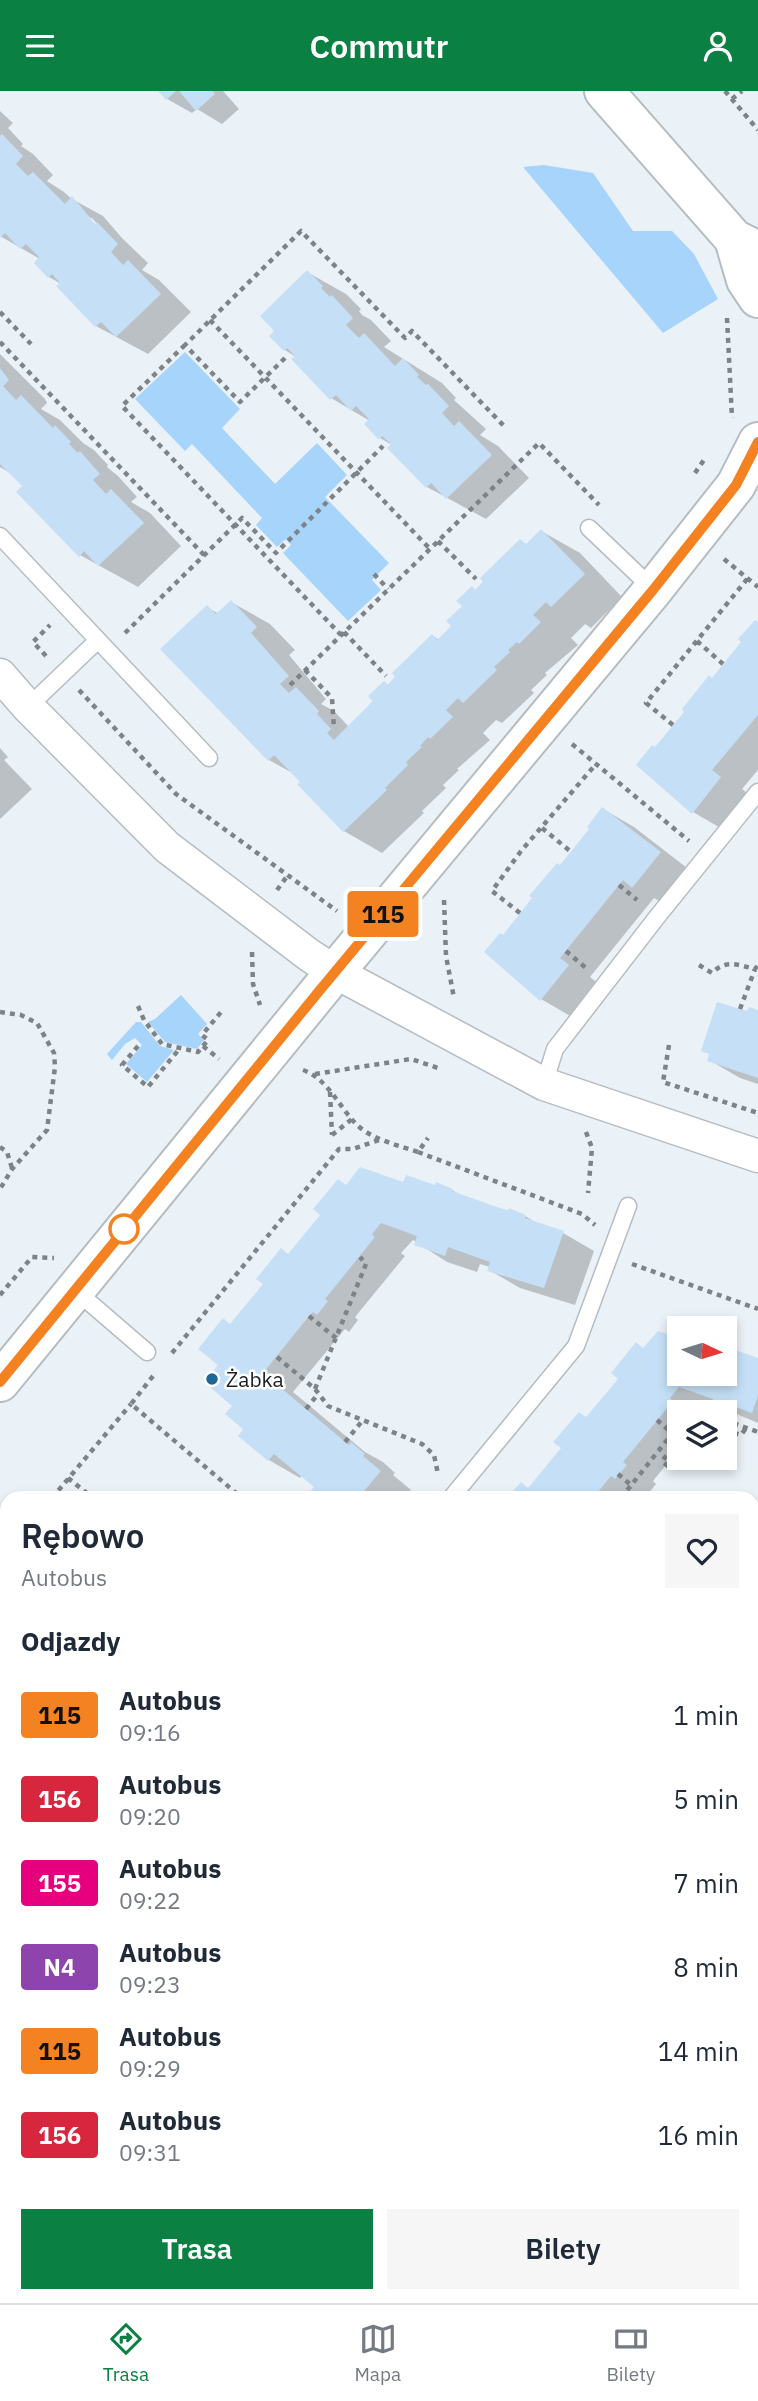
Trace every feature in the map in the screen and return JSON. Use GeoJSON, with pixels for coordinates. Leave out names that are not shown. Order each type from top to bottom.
{"type":"FeatureCollection","features":[{"type":"Feature","properties":{"kind":"street"},"geometry":{"type":"LineString","coordinates":[[604,91],[746,245],[746,280],[742,306]]}},
{"type":"Feature","properties":{"kind":"street"},"geometry":{"type":"LineString","coordinates":[[0,1382],[68,1274],[335,972],[747,478],[745,431]]}},
{"type":"Feature","properties":{"kind":"street"},"geometry":{"type":"LineString","coordinates":[[0,675],[28,708],[167,847],[335,972],[544,1084],[758,1156]]}},
{"type":"Feature","properties":{"kind":"lane"},"geometry":{"type":"LineString","coordinates":[[589,528],[653,590]]}},
{"type":"Feature","properties":{"kind":"lane"},"geometry":{"type":"LineString","coordinates":[[0,536],[209,758]]}},
{"type":"Feature","properties":{"kind":"lane"},"geometry":{"type":"LineString","coordinates":[[28,708],[63,674],[102,645]]}},
{"type":"Feature","properties":{"kind":"lane"},"geometry":{"type":"LineString","coordinates":[[544,1084],[555,1048],[758,792]]}},
{"type":"Feature","properties":{"kind":"lane"},"geometry":{"type":"LineString","coordinates":[[457,1491],[576,1346],[628,1206]]}},
{"type":"Feature","properties":{"kind":"lane"},"geometry":{"type":"LineString","coordinates":[[68,1274],[147,1352]]}},
{"type":"Feature","properties":{"kind":"path"},"geometry":{"type":"LineString","coordinates":[[725,91],[758,130]]}},
{"type":"Feature","properties":{"kind":"path"},"geometry":{"type":"LineString","coordinates":[[732,99],[742,91]]}},
{"type":"Feature","properties":{"kind":"path"},"geometry":{"type":"LineString","coordinates":[[386,676],[121,406],[301,231],[405,338],[412,331],[504,426]]}},
{"type":"Feature","properties":{"kind":"path"},"geometry":{"type":"LineString","coordinates":[[742,306],[745,431]]}},
{"type":"Feature","properties":{"kind":"path"},"geometry":{"type":"LineString","coordinates":[[0,313],[31,344]]}},
{"type":"Feature","properties":{"kind":"path"},"geometry":{"type":"LineString","coordinates":[[210,320],[430,549]]}},
{"type":"Feature","properties":{"kind":"path"},"geometry":{"type":"LineString","coordinates":[[0,342],[204,555]]}},
{"type":"Feature","properties":{"kind":"path"},"geometry":{"type":"LineString","coordinates":[[185,345],[240,402],[285,358]]}},
{"type":"Feature","properties":{"kind":"path"},"geometry":{"type":"LineString","coordinates":[[290,685],[539,443],[601,508]]}},
{"type":"Feature","properties":{"kind":"path"},"geometry":{"type":"LineString","coordinates":[[102,645],[242,518],[276,552],[383,446]]}},
{"type":"Feature","properties":{"kind":"path"},"geometry":{"type":"LineString","coordinates":[[438,541],[476,579]]}},
{"type":"Feature","properties":{"kind":"path"},"geometry":{"type":"LineString","coordinates":[[723,558],[758,587]]}},
{"type":"Feature","properties":{"kind":"path"},"geometry":{"type":"LineString","coordinates":[[374,574],[388,589]]}},
{"type":"Feature","properties":{"kind":"path"},"geometry":{"type":"LineString","coordinates":[[673,725],[646,703],[748,579]]}},
{"type":"Feature","properties":{"kind":"path"},"geometry":{"type":"LineString","coordinates":[[68,608],[33,642],[176,793],[343,915]]}},
{"type":"Feature","properties":{"kind":"path"},"geometry":{"type":"LineString","coordinates":[[697,641],[723,664]]}},
{"type":"Feature","properties":{"kind":"path"},"geometry":{"type":"LineString","coordinates":[[304,670],[332,698],[334,729]]}},
{"type":"Feature","properties":{"kind":"path"},"geometry":{"type":"LineString","coordinates":[[520,913],[492,891],[596,764]]}},
{"type":"Feature","properties":{"kind":"path"},"geometry":{"type":"LineString","coordinates":[[541,828],[570,851]]}},
{"type":"Feature","properties":{"kind":"path"},"geometry":{"type":"LineString","coordinates":[[444,895],[446,956],[453,997],[461,1005]]}},
{"type":"Feature","properties":{"kind":"path"},"geometry":{"type":"LineString","coordinates":[[257,916],[251,955],[253,984],[262,1012]]}},
{"type":"Feature","properties":{"kind":"path"},"geometry":{"type":"LineString","coordinates":[[566,951],[577,961]]}},
{"type":"Feature","properties":{"kind":"path"},"geometry":{"type":"LineString","coordinates":[[699,965],[712,973],[720,965],[729,963],[756,967]]}},
{"type":"Feature","properties":{"kind":"path"},"geometry":{"type":"LineString","coordinates":[[756,967],[758,978]]}},
{"type":"Feature","properties":{"kind":"path"},"geometry":{"type":"LineString","coordinates":[[740,1009],[756,967]]}},
{"type":"Feature","properties":{"kind":"path"},"geometry":{"type":"LineString","coordinates":[[138,1006],[144,1020],[162,1044],[198,1052],[208,1040],[202,1035],[221,1012]]}},
{"type":"Feature","properties":{"kind":"path"},"geometry":{"type":"LineString","coordinates":[[0,1012],[21,1015],[37,1023],[54,1052],[55,1067],[47,1130],[12,1169],[1,1187]]}},
{"type":"Feature","properties":{"kind":"path"},"geometry":{"type":"LineString","coordinates":[[668,1045],[663,1082],[758,1114]]}},
{"type":"Feature","properties":{"kind":"path"},"geometry":{"type":"LineString","coordinates":[[138,1046],[122,1065],[122,1070],[148,1087],[180,1048]]}},
{"type":"Feature","properties":{"kind":"path"},"geometry":{"type":"LineString","coordinates":[[203,1046],[214,1055]]}},
{"type":"Feature","properties":{"kind":"path"},"geometry":{"type":"LineString","coordinates":[[301,1070],[315,1075],[352,1119],[372,1136],[418,1152],[428,1138]]}},
{"type":"Feature","properties":{"kind":"path"},"geometry":{"type":"LineString","coordinates":[[330,1092],[332,1135],[352,1119]]}},
{"type":"Feature","properties":{"kind":"path"},"geometry":{"type":"LineString","coordinates":[[584,1128],[592,1148],[588,1193]]}},
{"type":"Feature","properties":{"kind":"path"},"geometry":{"type":"LineString","coordinates":[[164,1363],[340,1149],[353,1149],[382,1139]]}},
{"type":"Feature","properties":{"kind":"path"},"geometry":{"type":"LineString","coordinates":[[0,1147],[7,1152],[12,1169]]}},
{"type":"Feature","properties":{"kind":"path"},"geometry":{"type":"LineString","coordinates":[[0,1295],[32,1257],[68,1274]]}},
{"type":"Feature","properties":{"kind":"path"},"geometry":{"type":"LineString","coordinates":[[306,1409],[316,1391],[366,1264],[360,1257]]}},
{"type":"Feature","properties":{"kind":"path"},"geometry":{"type":"LineString","coordinates":[[309,1316],[335,1338]]}},
{"type":"Feature","properties":{"kind":"path"},"geometry":{"type":"LineString","coordinates":[[277,1357],[316,1391],[328,1406],[422,1444],[434,1455],[438,1464],[438,1482]]}},
{"type":"Feature","properties":{"kind":"path"},"geometry":{"type":"LineString","coordinates":[[57,1491],[155,1374]]}},
{"type":"Feature","properties":{"kind":"path"},"geometry":{"type":"LineString","coordinates":[[131,1404],[234,1491]]}},
{"type":"Feature","properties":{"kind":"path"},"geometry":{"type":"LineString","coordinates":[[345,1442],[363,1420]]}},
{"type":"Feature","properties":{"kind":"path"},"geometry":{"type":"LineString","coordinates":[[657,1420],[667,1428]]}},
{"type":"Feature","properties":{"kind":"path"},"geometry":{"type":"LineString","coordinates":[[737,1424],[758,1432]]}},
{"type":"Feature","properties":{"kind":"path"},"geometry":{"type":"LineString","coordinates":[[737,1434],[741,1435],[746,1427]]}},
{"type":"Feature","properties":{"kind":"path"},"geometry":{"type":"LineString","coordinates":[[626,1491],[667,1440]]}},
{"type":"Feature","properties":{"kind":"path"},"geometry":{"type":"LineString","coordinates":[[618,1475],[631,1485]]}},
{"type":"Feature","properties":{"kind":"path"},"geometry":{"type":"LineString","coordinates":[[68,1478],[84,1491]]}},
{"type":"Feature","properties":{"kind":"shaded area"},"geometry":{"type":"Polygon","coordinates":[[[544,165],[593,173],[633,231],[672,231],[694,254],[718,299],[663,333],[523,167],[544,165]]]}},
{"type":"Feature","properties":{"kind":"shaded area"},"geometry":{"type":"Polygon","coordinates":[[[185,352],[240,409],[222,428],[275,484],[317,443],[347,475],[325,497],[389,563],[372,580],[381,590],[348,621],[283,553],[291,545],[286,539],[277,547],[256,525],[262,518],[192,444],[185,451],[135,399],[185,352]]]}},
{"type":"Feature","properties":{"kind":"shaded area"},"geometry":{"type":"Polygon","coordinates":[[[181,995],[207,1024],[198,1034],[204,1040],[197,1049],[165,1042],[148,1022],[155,1019],[181,995]]]}},
{"type":"Feature","properties":{"kind":"shaded area"},"geometry":{"type":"Polygon","coordinates":[[[136,1022],[141,1022],[160,1046],[174,1050],[147,1082],[126,1064],[142,1045],[135,1038],[125,1044],[112,1060],[107,1054],[136,1022]]]}},
{"type":"Feature","properties":{"kind":"building"},"geometry":{"type":"Polygon","coordinates":[[[158,91],[176,91],[166,100],[158,91]]]}},
{"type":"Feature","properties":{"kind":"building"},"geometry":{"type":"Polygon","coordinates":[[[179,91],[213,91],[215,94],[196,111],[179,91]]]}},
{"type":"Feature","properties":{"kind":"building"},"geometry":{"type":"Polygon","coordinates":[[[2,134],[23,156],[16,164],[28,176],[33,172],[65,204],[72,196],[95,224],[97,222],[118,244],[111,252],[123,265],[128,260],[161,294],[116,337],[101,322],[95,327],[56,286],[60,283],[52,274],[48,278],[34,263],[39,257],[26,244],[20,249],[5,233],[0,238],[2,134]]]}},
{"type":"Feature","properties":{"kind":"building"},"geometry":{"type":"Polygon","coordinates":[[[307,270],[323,286],[321,288],[330,297],[332,295],[353,318],[346,325],[359,338],[364,333],[395,366],[403,358],[419,375],[417,377],[428,384],[449,406],[442,413],[454,426],[459,421],[492,455],[446,499],[431,483],[426,488],[387,448],[391,444],[382,436],[379,440],[364,424],[369,419],[356,406],[351,411],[336,395],[330,400],[291,359],[295,356],[287,348],[284,351],[269,336],[274,331],[260,316],[307,270]]]}},
{"type":"Feature","properties":{"kind":"building"},"geometry":{"type":"Polygon","coordinates":[[[0,368],[9,380],[3,386],[16,400],[21,395],[53,428],[55,425],[71,442],[69,444],[78,453],[80,451],[100,474],[93,480],[106,494],[111,489],[144,523],[98,566],[84,551],[79,557],[16,492],[22,486],[0,464],[0,368]]]}},
{"type":"Feature","properties":{"kind":"building"},"geometry":{"type":"Polygon","coordinates":[[[541,529],[585,574],[551,607],[546,602],[533,615],[541,622],[519,644],[517,642],[508,650],[510,652],[494,667],[497,670],[463,703],[458,698],[446,710],[453,717],[430,739],[428,737],[420,746],[422,747],[406,762],[408,765],[385,788],[387,790],[343,832],[297,784],[300,782],[274,755],[268,761],[160,649],[207,605],[216,614],[231,600],[257,627],[251,633],[289,676],[280,684],[289,693],[296,687],[319,711],[317,714],[331,729],[327,733],[334,740],[373,701],[368,696],[384,681],[388,685],[395,677],[392,673],[432,634],[437,640],[451,626],[446,621],[462,606],[456,601],[472,586],[475,590],[483,582],[480,578],[520,539],[526,544],[541,529]]]}},
{"type":"Feature","properties":{"kind":"building"},"geometry":{"type":"Polygon","coordinates":[[[755,620],[758,622],[758,715],[712,770],[721,777],[692,814],[636,765],[684,712],[682,709],[709,675],[712,678],[741,642],[738,639],[755,620]]]}},
{"type":"Feature","properties":{"kind":"building"},"geometry":{"type":"Polygon","coordinates":[[[602,807],[661,852],[632,888],[623,880],[560,958],[569,965],[540,1001],[484,952],[500,933],[503,935],[532,898],[529,896],[557,863],[560,865],[589,829],[587,827],[602,807]]]}},
{"type":"Feature","properties":{"kind":"building"},"geometry":{"type":"Polygon","coordinates":[[[717,1002],[747,1011],[749,1007],[758,1010],[758,1078],[707,1061],[709,1054],[701,1051],[717,1002]]]}},
{"type":"Feature","properties":{"kind":"building"},"geometry":{"type":"Polygon","coordinates":[[[360,1167],[403,1182],[406,1175],[435,1185],[436,1182],[453,1189],[452,1191],[508,1211],[509,1208],[526,1215],[525,1218],[564,1231],[544,1288],[487,1271],[490,1262],[448,1247],[445,1256],[414,1245],[417,1236],[381,1223],[372,1234],[375,1237],[325,1299],[328,1301],[317,1315],[313,1312],[309,1316],[263,1373],[349,1445],[351,1442],[381,1471],[364,1491],[311,1491],[314,1487],[274,1454],[268,1461],[238,1436],[243,1429],[225,1414],[232,1406],[204,1382],[218,1365],[198,1349],[223,1318],[230,1324],[263,1284],[256,1279],[281,1248],[288,1254],[320,1215],[313,1209],[338,1179],[346,1185],[360,1167]]]}},
{"type":"Feature","properties":{"kind":"building"},"geometry":{"type":"Polygon","coordinates":[[[658,1331],[667,1334],[667,1386],[737,1386],[737,1351],[758,1358],[758,1396],[752,1413],[737,1408],[737,1400],[713,1400],[679,1387],[670,1398],[672,1400],[667,1400],[667,1408],[623,1462],[627,1465],[615,1479],[611,1476],[599,1491],[513,1491],[521,1482],[528,1488],[561,1448],[553,1442],[579,1412],[586,1417],[618,1379],[611,1373],[636,1342],[643,1348],[658,1331]]]}},
{"type":"Feature","properties":{"kind":"bus line","name":"115"},"geometry":{"type":"LineString","coordinates":[[0,1382],[320,990],[653,590],[736,485],[758,442]]}},
{"type":"Feature","properties":{"kind":"place","name":"Żabka"},"geometry":{"type":"Point","coordinates":[212,1379]}}]}
